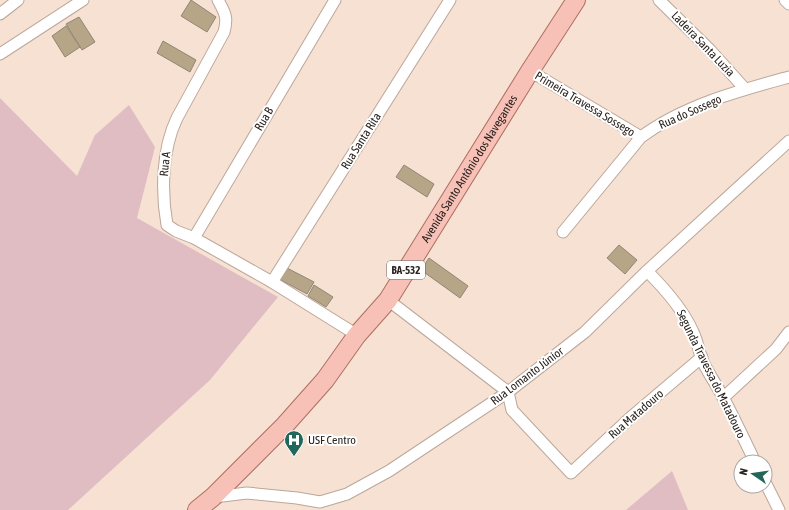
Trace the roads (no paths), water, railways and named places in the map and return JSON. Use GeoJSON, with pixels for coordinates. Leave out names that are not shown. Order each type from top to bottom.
{"type":"FeatureCollection","features":[{"type":"Feature","properties":{"kind":"main road","name":"Avenida Santo Antônio dos Navegantes"},"geometry":{"type":"LineString","coordinates":[[196,510],[213,497],[285,425],[325,380],[357,336],[388,300],[530,71],[576,0]]}},
{"type":"Feature","properties":{"kind":"street"},"geometry":{"type":"LineString","coordinates":[[0,14],[18,0]]}},
{"type":"Feature","properties":{"kind":"street"},"geometry":{"type":"LineString","coordinates":[[0,54],[83,0]]}},
{"type":"Feature","properties":{"kind":"street","name":"Rua A"},"geometry":{"type":"LineString","coordinates":[[218,0],[226,15],[224,32],[172,128],[169,139],[163,188],[164,211],[167,224],[176,231],[194,238],[272,282],[357,336]]}},
{"type":"Feature","properties":{"kind":"street","name":"Rua B"},"geometry":{"type":"LineString","coordinates":[[194,238],[335,0]]}},
{"type":"Feature","properties":{"kind":"street","name":"Rua Santa Rita"},"geometry":{"type":"LineString","coordinates":[[272,282],[450,0]]}},
{"type":"Feature","properties":{"kind":"street","name":"Ladeira Santa Luzia"},"geometry":{"type":"LineString","coordinates":[[659,0],[711,52],[745,89]]}},
{"type":"Feature","properties":{"kind":"street"},"geometry":{"type":"LineString","coordinates":[[785,0],[789,4]]}},
{"type":"Feature","properties":{"kind":"street","name":"Primeira Travessa Sossego"},"geometry":{"type":"LineString","coordinates":[[530,71],[641,138]]}},
{"type":"Feature","properties":{"kind":"street","name":"Rua do Sossego"},"geometry":{"type":"LineString","coordinates":[[563,232],[641,138],[659,125],[674,116],[714,100],[745,89],[789,77]]}},
{"type":"Feature","properties":{"kind":"street","name":"Rua Lomanto Júnior"},"geometry":{"type":"LineString","coordinates":[[213,497],[247,493],[320,502],[347,494],[388,471],[508,392],[585,332],[647,271],[788,145]]}},
{"type":"Feature","properties":{"kind":"street","name":"Segunda Travessa do Matadouro"},"geometry":{"type":"LineString","coordinates":[[647,271],[661,285],[689,323],[702,357],[751,454]]}},
{"type":"Feature","properties":{"kind":"street"},"geometry":{"type":"LineString","coordinates":[[388,300],[508,392]]}},
{"type":"Feature","properties":{"kind":"street"},"geometry":{"type":"LineString","coordinates":[[723,398],[776,349],[789,332]]}},
{"type":"Feature","properties":{"kind":"street","name":"Rua Matadouro"},"geometry":{"type":"LineString","coordinates":[[508,392],[512,410],[571,473],[630,418],[702,357]]}},
{"type":"Feature","properties":{"kind":"street"},"geometry":{"type":"LineString","coordinates":[[771,494],[779,510]]}},
{"type":"Feature","properties":{"kind":"place","name":"USF Centro"},"geometry":{"type":"Point","coordinates":[294,457]}}]}
